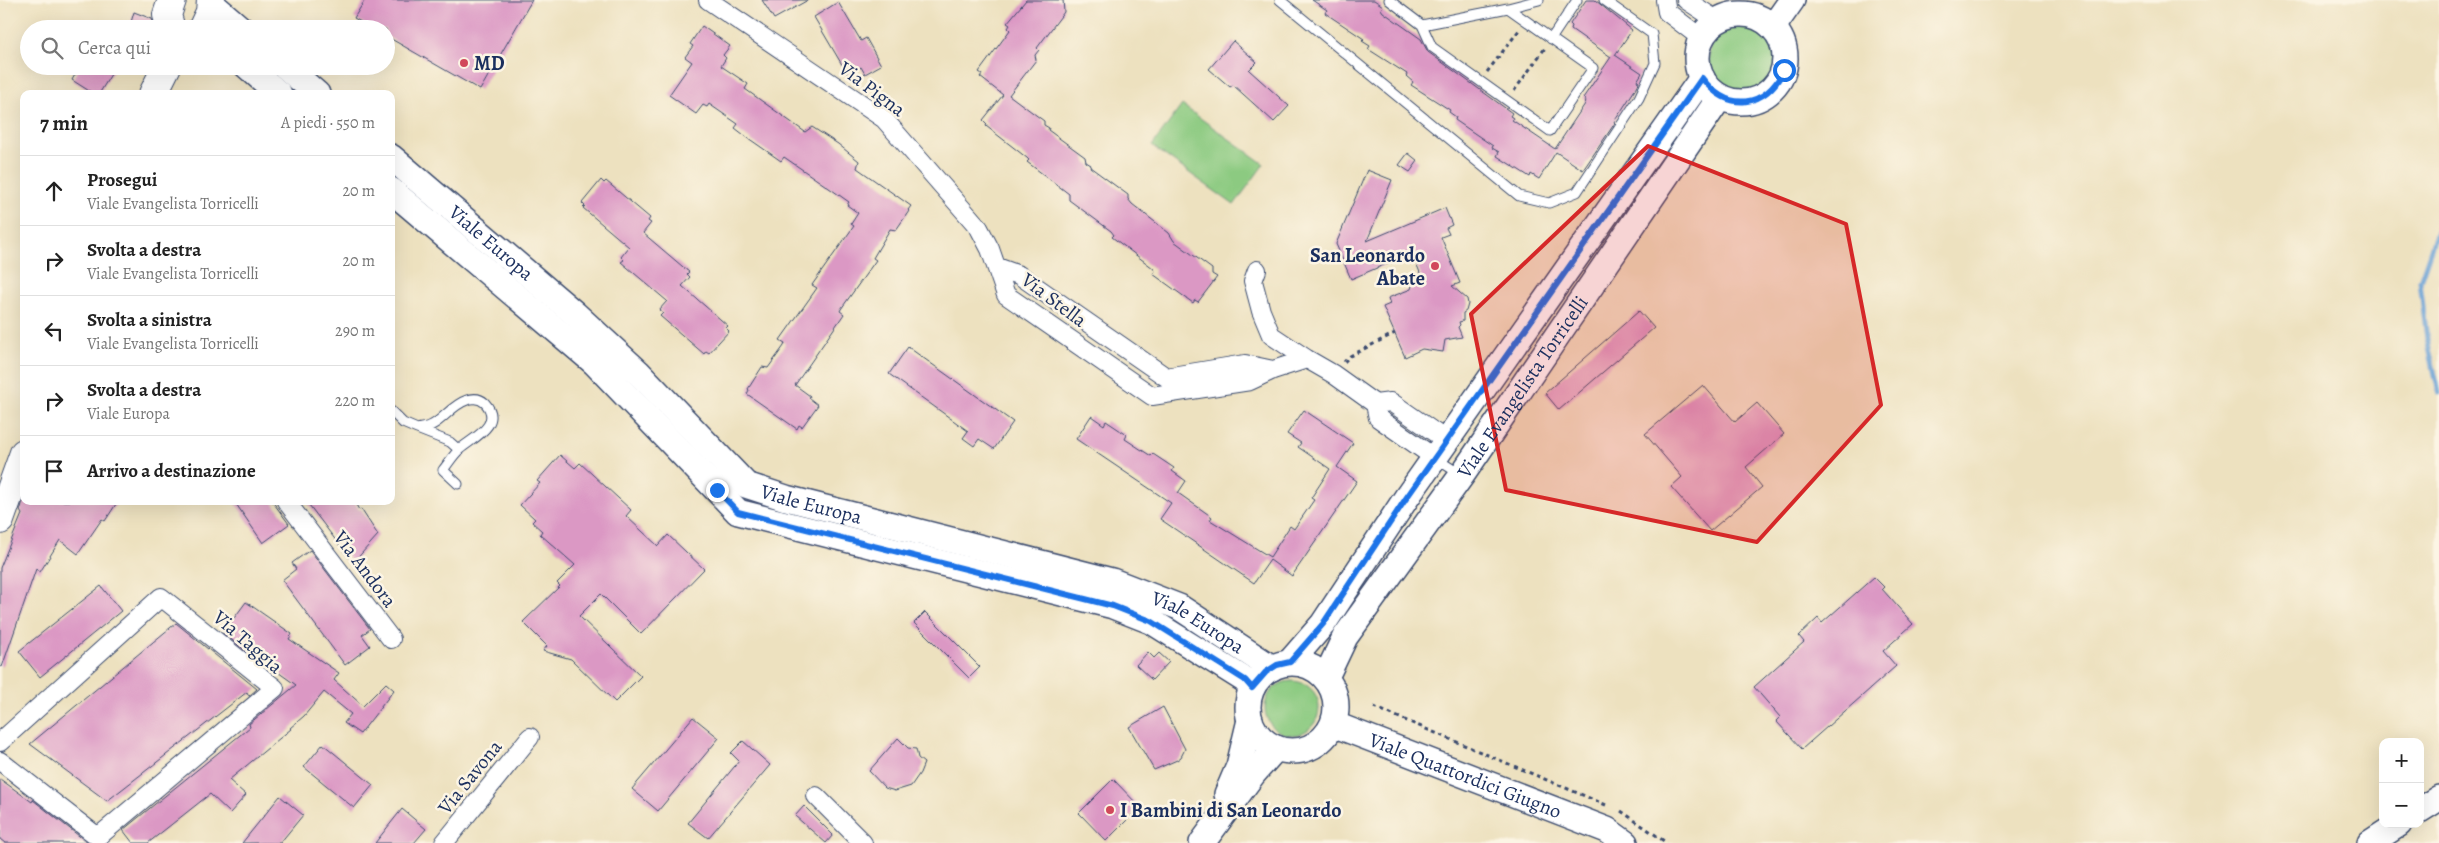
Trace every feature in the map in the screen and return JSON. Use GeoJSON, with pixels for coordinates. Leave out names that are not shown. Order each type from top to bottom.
{"type":"FeatureCollection","features":[{"type":"Feature","properties":{"kind":"main road"},"geometry":{"type":"LineString","coordinates":[[168,20],[167,15],[172,0]]}},
{"type":"Feature","properties":{"kind":"main road"},"geometry":{"type":"LineString","coordinates":[[155,90],[162,75]]}},
{"type":"Feature","properties":{"kind":"main road"},"geometry":{"type":"LineString","coordinates":[[0,520],[20,464]]}},
{"type":"Feature","properties":{"kind":"street","name":"Via Pigna"},"geometry":{"type":"LineString","coordinates":[[708,0],[884,119],[979,228],[996,267]]}},
{"type":"Feature","properties":{"kind":"street"},"geometry":{"type":"LineString","coordinates":[[1665,0],[1667,12],[1709,30]]}},
{"type":"Feature","properties":{"kind":"street"},"geometry":{"type":"LineString","coordinates":[[1686,0],[1709,30]]}},
{"type":"Feature","properties":{"kind":"street"},"geometry":{"type":"LineString","coordinates":[[1773,27],[1792,0]]}},
{"type":"Feature","properties":{"kind":"street"},"geometry":{"type":"LineString","coordinates":[[1752,7],[1773,27],[1782,40],[1786,55],[1784,70],[1777,85],[1765,95],[1751,101],[1735,102],[1720,97],[1710,89],[1702,78],[1698,63],[1698,50],[1709,30],[1731,15],[1752,7]]}},
{"type":"Feature","properties":{"kind":"street"},"geometry":{"type":"LineString","coordinates":[[208,11],[224,20]]}},
{"type":"Feature","properties":{"kind":"street"},"geometry":{"type":"LineString","coordinates":[[257,75],[274,90]]}},
{"type":"Feature","properties":{"kind":"street"},"geometry":{"type":"LineString","coordinates":[[295,75],[312,90]]}},
{"type":"Feature","properties":{"kind":"street","name":"Viale Evangelista Torricelli"},"geometry":{"type":"LineString","coordinates":[[1326,677],[1345,637],[1456,456],[1702,78]]}},
{"type":"Feature","properties":{"kind":"street","name":"Viale Evangelista Torricelli"},"geometry":{"type":"LineString","coordinates":[[1479,422],[1720,97]]}},
{"type":"Feature","properties":{"kind":"street","name":"Viale Europa"},"geometry":{"type":"LineString","coordinates":[[395,160],[582,320],[638,372],[746,485],[925,546],[1113,606],[1151,621],[1245,680],[1252,688]]}},
{"type":"Feature","properties":{"kind":"street","name":"Viale Europa"},"geometry":{"type":"LineString","coordinates":[[395,193],[595,363],[738,512],[1112,581],[1179,607],[1281,665]]}},
{"type":"Feature","properties":{"kind":"street","name":"Via Stella"},"geometry":{"type":"LineString","coordinates":[[996,267],[1006,295],[1115,357],[1166,377],[1245,364],[1272,370]]}},
{"type":"Feature","properties":{"kind":"street","name":"Via Stella"},"geometry":{"type":"LineString","coordinates":[[996,267],[1020,275],[1115,357],[1152,396],[1250,381],[1272,370],[1307,359]]}},
{"type":"Feature","properties":{"kind":"street"},"geometry":{"type":"LineString","coordinates":[[1257,270],[1253,281],[1261,311],[1271,335],[1333,374],[1375,404],[1390,402],[1456,456]]}},
{"type":"Feature","properties":{"kind":"street","name":"Viale Evangelista Torricelli"},"geometry":{"type":"LineString","coordinates":[[1252,688],[1258,679],[1281,665],[1323,624],[1456,456]]}},
{"type":"Feature","properties":{"kind":"street","name":"Via Andora"},"geometry":{"type":"LineString","coordinates":[[289,505],[391,640]]}},
{"type":"Feature","properties":{"kind":"street","name":"Via Taggia"},"geometry":{"type":"LineString","coordinates":[[0,742],[161,597],[275,688],[98,838],[0,761]]}},
{"type":"Feature","properties":{"kind":"street"},"geometry":{"type":"LineString","coordinates":[[1252,688],[1248,710],[1250,720],[1256,732],[1265,742],[1276,748],[1291,751],[1306,749],[1319,742],[1329,732],[1333,724],[1337,704],[1334,689],[1326,677],[1315,668],[1303,664],[1281,665]]}},
{"type":"Feature","properties":{"kind":"street"},"geometry":{"type":"LineString","coordinates":[[1205,840],[1239,766],[1250,720]]}},
{"type":"Feature","properties":{"kind":"street","name":"Viale Quattordici Giugno"},"geometry":{"type":"LineString","coordinates":[[1333,724],[1607,830],[1625,843]]}},
{"type":"Feature","properties":{"kind":"street","name":"Via Savona"},"geometry":{"type":"LineString","coordinates":[[444,843],[530,737]]}},
{"type":"Feature","properties":{"kind":"street"},"geometry":{"type":"LineString","coordinates":[[1205,840],[1253,774],[1276,748]]}},
{"type":"Feature","properties":{"kind":"street"},"geometry":{"type":"LineString","coordinates":[[816,796],[863,843]]}},
{"type":"Feature","properties":{"kind":"street"},"geometry":{"type":"LineString","coordinates":[[2424,807],[2439,798]]}},
{"type":"Feature","properties":{"kind":"street"},"geometry":{"type":"LineString","coordinates":[[2370,843],[2393,828]]}},
{"type":"Feature","properties":{"kind":"lane"},"geometry":{"type":"LineString","coordinates":[[1280,0],[1520,196],[1549,203],[1577,192],[1639,98],[1655,63],[1652,34],[1604,0]]}},
{"type":"Feature","properties":{"kind":"lane"},"geometry":{"type":"LineString","coordinates":[[1389,0],[1422,25],[1432,47],[1550,131],[1593,68],[1508,8]]}},
{"type":"Feature","properties":{"kind":"lane"},"geometry":{"type":"LineString","coordinates":[[1422,25],[1508,8],[1538,0]]}},
{"type":"Feature","properties":{"kind":"lane"},"geometry":{"type":"LineString","coordinates":[[1551,39],[1577,0]]}},
{"type":"Feature","properties":{"kind":"lane"},"geometry":{"type":"LineString","coordinates":[[417,429],[433,424],[453,408],[467,400],[476,399],[483,401],[489,409],[490,423],[476,438],[459,450],[443,470],[458,484]]}},
{"type":"Feature","properties":{"kind":"lane"},"geometry":{"type":"LineString","coordinates":[[395,415],[403,423],[450,442],[459,450]]}},
{"type":"Feature","properties":{"kind":"path"},"geometry":{"type":"LineString","coordinates":[[1480,81],[1526,21]]}},
{"type":"Feature","properties":{"kind":"path"},"geometry":{"type":"LineString","coordinates":[[1508,101],[1551,39]]}},
{"type":"Feature","properties":{"kind":"path"},"geometry":{"type":"LineString","coordinates":[[1333,374],[1350,356],[1395,333]]}},
{"type":"Feature","properties":{"kind":"path"},"geometry":{"type":"LineString","coordinates":[[1374,707],[1610,807]]}},
{"type":"Feature","properties":{"kind":"path"},"geometry":{"type":"LineString","coordinates":[[1619,811],[1667,843]]}},
{"type":"Feature","properties":{"kind":"highlighted area"},"geometry":{"type":"Polygon","coordinates":[[[1648,146],[1846,224],[1881,405],[1757,542],[1506,490],[1471,314],[1648,146]]]}},
{"type":"Feature","properties":{"kind":"green space"},"geometry":{"type":"Polygon","coordinates":[[[1743,23],[1756,26],[1767,33],[1774,44],[1777,57],[1774,70],[1767,81],[1756,88],[1743,91],[1730,88],[1719,81],[1712,70],[1709,57],[1712,44],[1719,33],[1730,26],[1743,23]]]}},
{"type":"Feature","properties":{"kind":"green space"},"geometry":{"type":"Polygon","coordinates":[[[1182,105],[1264,164],[1234,205],[1152,146],[1182,105]]]}},
{"type":"Feature","properties":{"kind":"green space"},"geometry":{"type":"Polygon","coordinates":[[[1287,681],[1297,681],[1307,685],[1315,693],[1319,708],[1315,723],[1307,731],[1297,735],[1287,735],[1277,731],[1269,723],[1265,713],[1265,703],[1269,693],[1277,685],[1287,681]]]}},
{"type":"Feature","properties":{"kind":"building","name":"MD"},"geometry":{"type":"Polygon","coordinates":[[[365,0],[532,0],[480,90],[395,41],[395,20],[357,20],[354,18],[365,0]]]}},
{"type":"Feature","properties":{"kind":"building"},"geometry":{"type":"Polygon","coordinates":[[[762,0],[808,0],[774,19],[762,0]]]}},
{"type":"Feature","properties":{"kind":"building"},"geometry":{"type":"Polygon","coordinates":[[[1026,0],[1063,0],[1064,12],[1037,48],[1039,50],[1035,55],[1036,60],[1009,95],[1044,121],[1044,125],[1049,128],[1048,130],[1085,157],[1086,162],[1091,165],[1090,167],[1128,195],[1128,199],[1132,204],[1169,233],[1174,241],[1212,269],[1212,274],[1217,277],[1198,302],[1195,300],[1193,303],[1153,274],[1155,271],[1153,268],[1112,237],[1114,235],[1111,231],[1069,200],[1069,194],[1027,162],[1029,160],[1027,158],[986,126],[987,124],[983,120],[1003,95],[980,77],[982,74],[979,72],[1010,30],[1008,28],[1010,25],[1007,23],[1026,0]]]}},
{"type":"Feature","properties":{"kind":"building"},"geometry":{"type":"Polygon","coordinates":[[[1312,0],[1374,0],[1383,6],[1381,9],[1383,12],[1421,39],[1428,52],[1512,113],[1510,116],[1513,118],[1512,120],[1555,149],[1585,104],[1586,100],[1583,98],[1611,57],[1571,29],[1572,26],[1570,24],[1586,0],[1595,0],[1632,30],[1615,55],[1642,73],[1637,81],[1639,82],[1638,85],[1615,123],[1583,170],[1556,152],[1539,179],[1531,174],[1530,177],[1497,156],[1499,152],[1492,148],[1493,146],[1455,120],[1456,117],[1449,112],[1450,110],[1411,85],[1413,82],[1406,76],[1407,74],[1368,49],[1370,46],[1362,41],[1364,39],[1325,13],[1327,10],[1312,0]]]}},
{"type":"Feature","properties":{"kind":"building"},"geometry":{"type":"Polygon","coordinates":[[[838,2],[861,41],[866,38],[881,65],[865,74],[861,67],[848,75],[814,17],[838,2]]]}},
{"type":"Feature","properties":{"kind":"building"},"geometry":{"type":"Polygon","coordinates":[[[134,12],[152,20],[132,20],[134,12]]]}},
{"type":"Feature","properties":{"kind":"building"},"geometry":{"type":"Polygon","coordinates":[[[702,26],[730,46],[723,55],[726,58],[721,66],[748,84],[745,89],[805,132],[812,127],[838,144],[859,161],[857,168],[911,206],[896,230],[890,229],[873,258],[876,260],[841,309],[840,311],[844,314],[795,385],[810,396],[809,398],[818,405],[802,427],[799,425],[797,429],[747,394],[748,389],[762,367],[768,368],[784,346],[785,343],[780,340],[817,288],[812,285],[854,226],[851,224],[858,213],[847,205],[849,202],[784,157],[781,161],[748,138],[735,128],[738,124],[709,104],[707,107],[703,105],[696,114],[669,95],[692,62],[685,57],[693,46],[690,44],[702,26]]]}},
{"type":"Feature","properties":{"kind":"building"},"geometry":{"type":"Polygon","coordinates":[[[1233,41],[1257,62],[1249,70],[1289,106],[1274,122],[1233,85],[1230,87],[1209,69],[1233,41]]]}},
{"type":"Feature","properties":{"kind":"building"},"geometry":{"type":"Polygon","coordinates":[[[75,75],[111,75],[101,90],[88,90],[72,80],[75,75]]]}},
{"type":"Feature","properties":{"kind":"building"},"geometry":{"type":"Polygon","coordinates":[[[1408,153],[1418,161],[1410,172],[1399,165],[1408,153]]]}},
{"type":"Feature","properties":{"kind":"building","name":"San Leonardo Abate"},"geometry":{"type":"Polygon","coordinates":[[[1367,170],[1392,180],[1367,241],[1445,208],[1452,225],[1446,228],[1449,234],[1441,237],[1460,283],[1452,286],[1467,299],[1468,304],[1466,311],[1463,313],[1463,321],[1459,322],[1460,325],[1458,327],[1462,337],[1445,340],[1443,352],[1422,349],[1405,357],[1383,307],[1390,304],[1388,298],[1411,289],[1413,282],[1421,275],[1412,253],[1351,279],[1336,244],[1367,170]]]}},
{"type":"Feature","properties":{"kind":"building"},"geometry":{"type":"Polygon","coordinates":[[[601,180],[604,183],[606,181],[650,218],[648,221],[651,223],[643,233],[689,272],[687,274],[690,277],[682,286],[728,326],[726,328],[729,331],[709,353],[706,351],[704,354],[660,316],[663,313],[659,310],[667,301],[621,262],[624,260],[621,257],[629,247],[583,208],[585,206],[582,203],[601,180]]]}},
{"type":"Feature","properties":{"kind":"building"},"geometry":{"type":"Polygon","coordinates":[[[1639,311],[1654,328],[1559,410],[1545,393],[1639,311]]]}},
{"type":"Feature","properties":{"kind":"building"},"geometry":{"type":"Polygon","coordinates":[[[908,347],[1013,422],[994,449],[979,439],[974,446],[963,438],[968,431],[889,374],[908,347]]]}},
{"type":"Feature","properties":{"kind":"building"},"geometry":{"type":"Polygon","coordinates":[[[1703,385],[1735,422],[1757,403],[1784,434],[1746,467],[1762,487],[1710,531],[1671,487],[1682,477],[1645,434],[1703,385]]]}},
{"type":"Feature","properties":{"kind":"building"},"geometry":{"type":"Polygon","coordinates":[[[1304,410],[1353,443],[1337,467],[1357,481],[1292,576],[1270,560],[1254,583],[1160,519],[1171,503],[1076,439],[1091,416],[1104,425],[1106,421],[1127,435],[1125,439],[1174,468],[1172,471],[1186,481],[1178,493],[1212,517],[1210,520],[1270,557],[1290,526],[1294,529],[1314,500],[1311,498],[1330,469],[1298,447],[1301,443],[1287,434],[1304,410]]]}},
{"type":"Feature","properties":{"kind":"building"},"geometry":{"type":"Polygon","coordinates":[[[560,455],[575,468],[580,463],[631,510],[626,516],[658,546],[668,535],[704,569],[641,634],[601,594],[579,616],[641,676],[615,702],[571,659],[543,651],[547,646],[523,622],[560,586],[557,583],[575,565],[540,534],[542,531],[532,522],[535,519],[520,505],[540,483],[537,481],[560,455]]]}},
{"type":"Feature","properties":{"kind":"building"},"geometry":{"type":"Polygon","coordinates":[[[22,505],[115,505],[105,521],[102,519],[78,554],[60,540],[40,572],[36,569],[2,667],[0,666],[0,568],[22,514],[20,511],[22,505]]]}},
{"type":"Feature","properties":{"kind":"building"},"geometry":{"type":"Polygon","coordinates":[[[237,505],[275,505],[289,524],[263,543],[237,505]]]}},
{"type":"Feature","properties":{"kind":"building"},"geometry":{"type":"Polygon","coordinates":[[[309,505],[356,505],[359,510],[361,509],[378,535],[353,563],[309,505]]]}},
{"type":"Feature","properties":{"kind":"building"},"geometry":{"type":"Polygon","coordinates":[[[310,550],[370,629],[362,635],[370,646],[345,665],[282,580],[296,569],[292,563],[310,550]]]}},
{"type":"Feature","properties":{"kind":"building"},"geometry":{"type":"Polygon","coordinates":[[[1874,577],[1884,587],[1882,589],[1913,624],[1883,651],[1896,666],[1802,749],[1776,721],[1780,717],[1754,687],[1804,642],[1799,636],[1818,618],[1822,623],[1874,577]]]}},
{"type":"Feature","properties":{"kind":"building"},"geometry":{"type":"Polygon","coordinates":[[[101,586],[121,611],[40,677],[19,651],[101,586]]]}},
{"type":"Feature","properties":{"kind":"building"},"geometry":{"type":"Polygon","coordinates":[[[246,602],[292,634],[289,639],[339,673],[334,680],[363,706],[386,683],[394,690],[360,734],[344,723],[351,714],[324,692],[291,729],[229,780],[246,795],[230,813],[210,794],[148,843],[133,843],[123,830],[250,727],[249,724],[296,685],[268,665],[266,667],[223,633],[246,602]]]}},
{"type":"Feature","properties":{"kind":"building"},"geometry":{"type":"Polygon","coordinates":[[[925,612],[980,667],[969,678],[914,623],[925,612]]]}},
{"type":"Feature","properties":{"kind":"building"},"geometry":{"type":"Polygon","coordinates":[[[176,623],[257,689],[249,696],[247,692],[107,801],[30,744],[176,623]]]}},
{"type":"Feature","properties":{"kind":"building"},"geometry":{"type":"Polygon","coordinates":[[[1148,652],[1154,658],[1159,653],[1169,662],[1152,680],[1136,665],[1148,652]]]}},
{"type":"Feature","properties":{"kind":"building"},"geometry":{"type":"Polygon","coordinates":[[[1163,707],[1185,749],[1177,760],[1154,770],[1129,727],[1163,707]]]}},
{"type":"Feature","properties":{"kind":"building"},"geometry":{"type":"Polygon","coordinates":[[[693,717],[719,738],[658,811],[632,789],[693,717]]]}},
{"type":"Feature","properties":{"kind":"building"},"geometry":{"type":"Polygon","coordinates":[[[898,738],[908,748],[916,749],[918,758],[924,763],[911,786],[895,791],[885,788],[869,771],[898,738]]]}},
{"type":"Feature","properties":{"kind":"building"},"geometry":{"type":"Polygon","coordinates":[[[743,741],[770,765],[708,838],[688,823],[739,761],[731,753],[743,741]]]}},
{"type":"Feature","properties":{"kind":"building"},"geometry":{"type":"Polygon","coordinates":[[[323,744],[373,785],[354,808],[304,767],[323,744]]]}},
{"type":"Feature","properties":{"kind":"building"},"geometry":{"type":"Polygon","coordinates":[[[0,779],[32,802],[33,800],[88,843],[5,843],[0,839],[0,779]]]}},
{"type":"Feature","properties":{"kind":"building","name":"I Bambini di San Leonardo"},"geometry":{"type":"Polygon","coordinates":[[[1113,779],[1140,807],[1106,841],[1079,813],[1113,779]]]}},
{"type":"Feature","properties":{"kind":"building"},"geometry":{"type":"Polygon","coordinates":[[[280,796],[303,815],[280,843],[242,843],[280,796]]]}},
{"type":"Feature","properties":{"kind":"building"},"geometry":{"type":"Polygon","coordinates":[[[804,806],[833,835],[826,843],[795,816],[804,806]]]}},
{"type":"Feature","properties":{"kind":"building"},"geometry":{"type":"Polygon","coordinates":[[[402,809],[426,829],[414,843],[375,843],[402,809]]]}},
{"type":"Feature","properties":{"kind":"waterway"},"geometry":{"type":"LineString","coordinates":[[2439,226],[2420,281],[2427,339],[2439,393]]}},
{"type":"Feature","properties":{"kind":"place","name":"MD"},"geometry":{"type":"Point","coordinates":[464,63]}},
{"type":"Feature","properties":{"kind":"place","name":"San Leonardo Abate"},"geometry":{"type":"Point","coordinates":[1435,266]}},
{"type":"Feature","properties":{"kind":"place","name":"I Bambini di San Leonardo"},"geometry":{"type":"Point","coordinates":[1110,810]}},
{"type":"Feature","properties":{"kind":"route"},"geometry":{"type":"LineString","coordinates":[[717,490],[738,512],[1113,606],[1151,621],[1245,680],[1252,688],[1266,672],[1277,665],[1290,662],[1323,624],[1407,497],[1702,78],[1710,89],[1720,97],[1735,102],[1751,101],[1765,95],[1777,85],[1784,70]]}}]}
